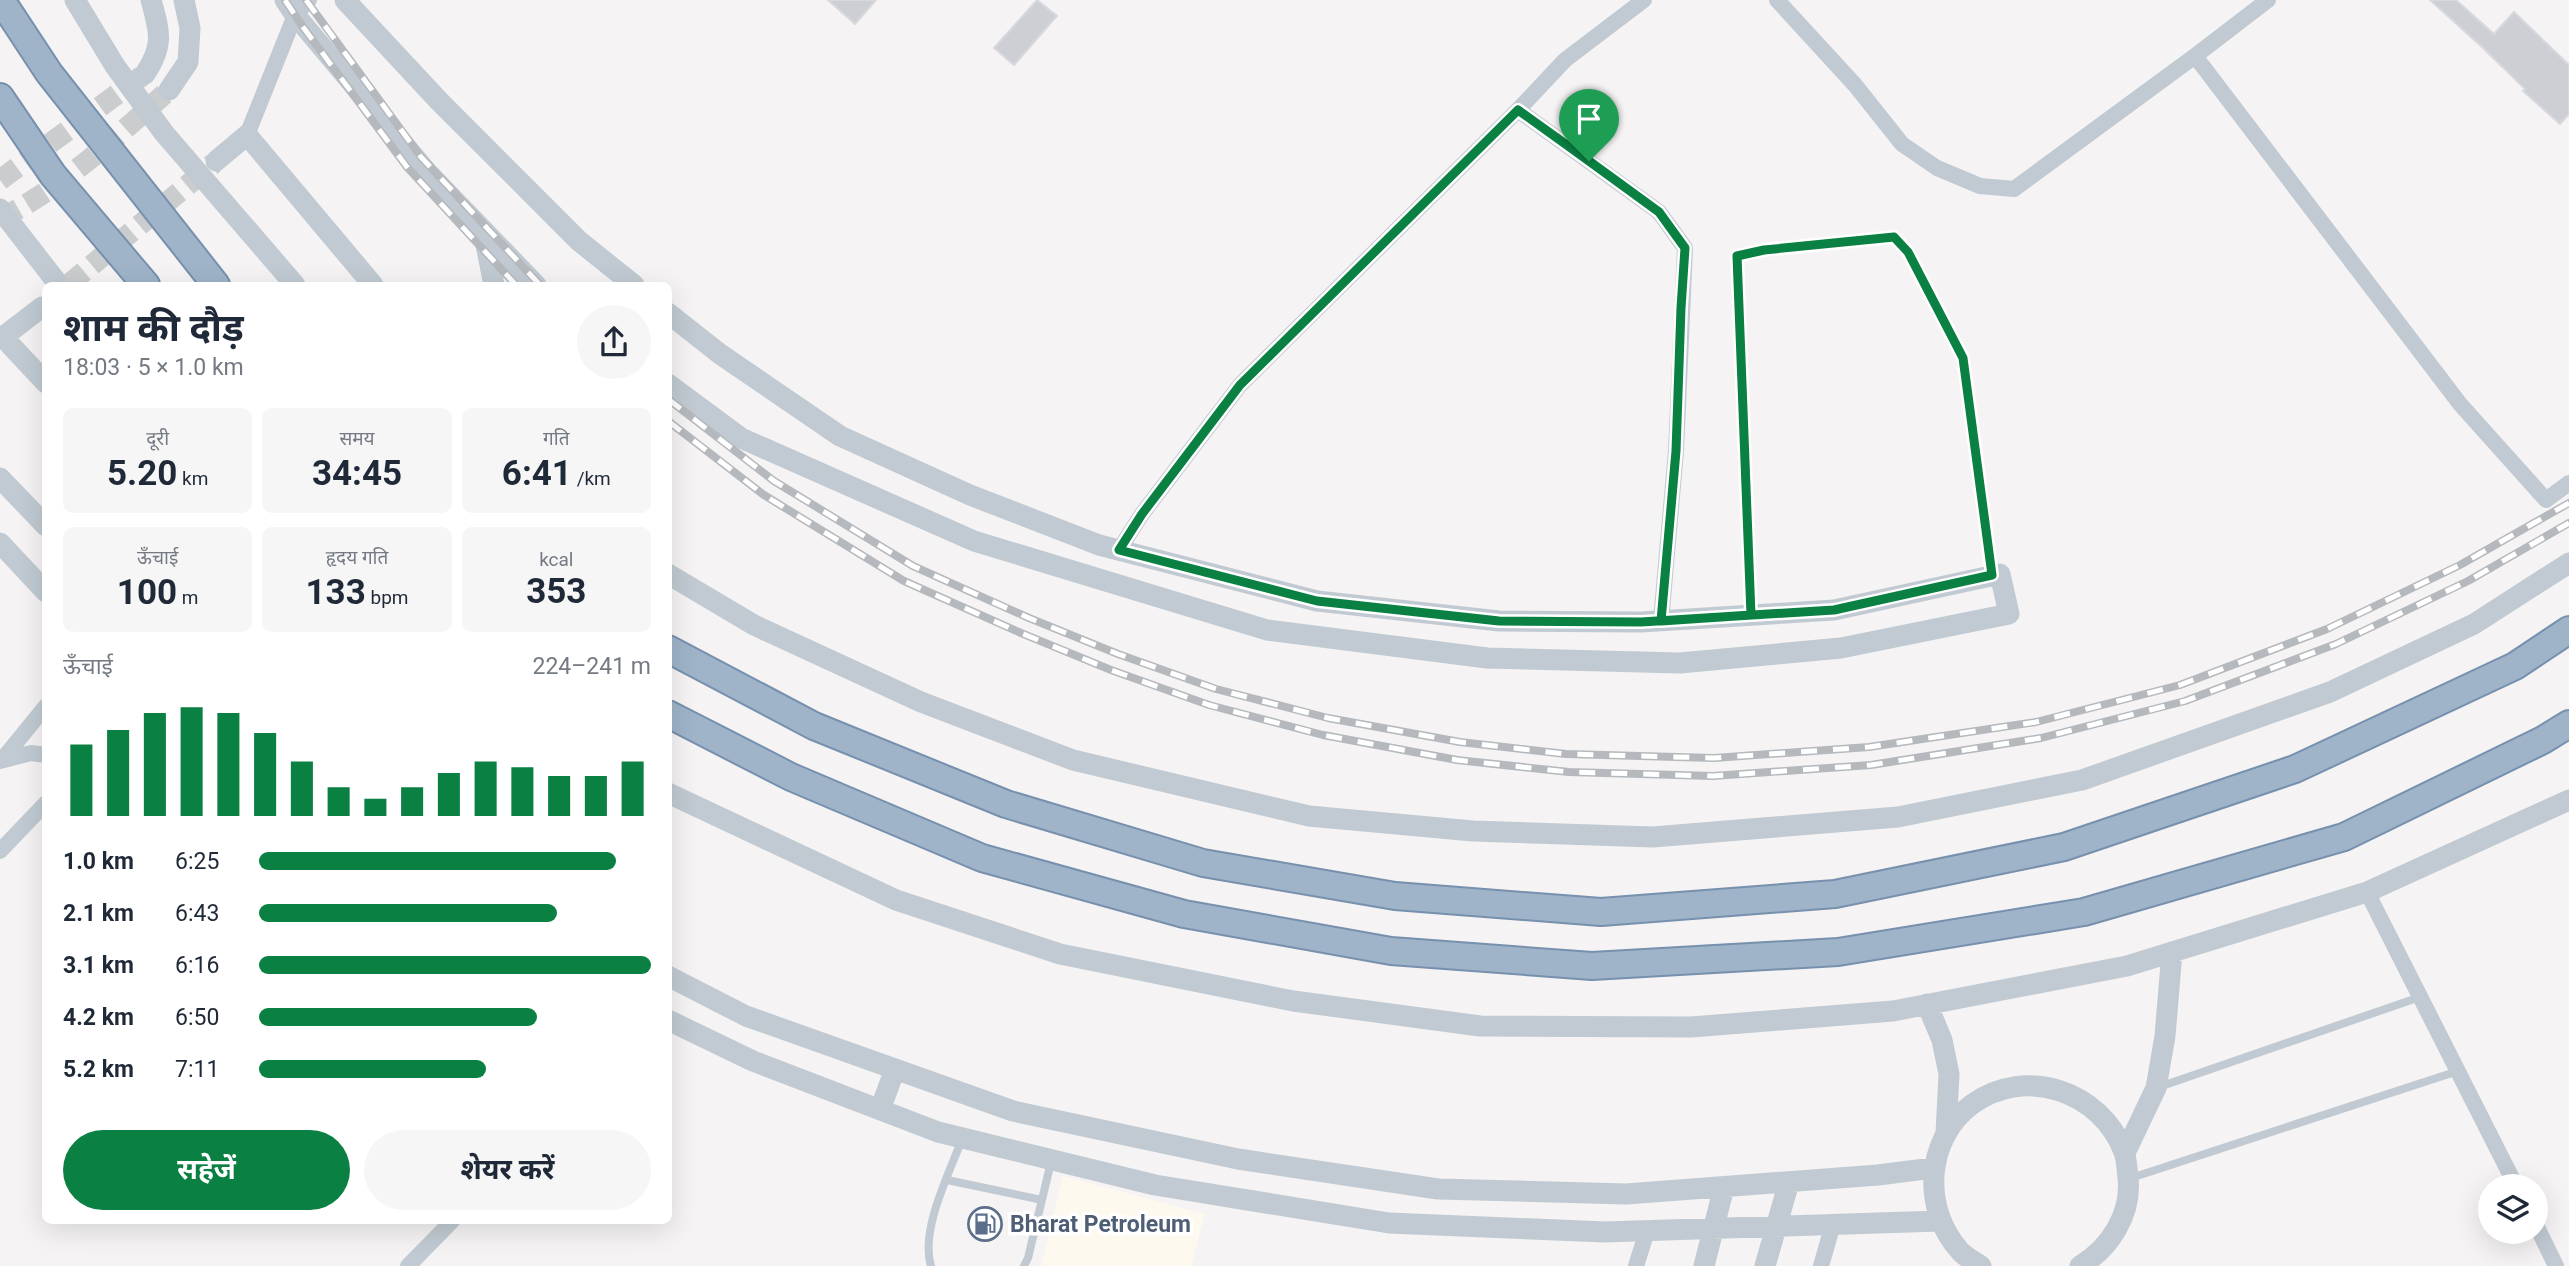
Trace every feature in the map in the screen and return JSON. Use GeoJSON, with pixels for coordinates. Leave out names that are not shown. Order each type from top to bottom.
{"type":"FeatureCollection","features":[{"type":"Feature","properties":{"kind":"highway"},"geometry":{"type":"LineString","coordinates":[[1,0],[49,73],[214,282]]}},
{"type":"Feature","properties":{"kind":"highway"},"geometry":{"type":"LineString","coordinates":[[0,97],[53,175],[143,282]]}},
{"type":"Feature","properties":{"kind":"highway"},"geometry":{"type":"LineString","coordinates":[[672,651],[814,726],[1006,804],[1203,863],[1395,896],[1601,912],[1835,894],[2064,847],[2295,769],[2515,666],[2569,630]]}},
{"type":"Feature","properties":{"kind":"highway"},"geometry":{"type":"LineString","coordinates":[[672,716],[791,777],[982,858],[1184,914],[1391,951],[1592,966],[1838,953],[2084,912],[2344,836],[2543,740],[2569,724]]}},
{"type":"Feature","properties":{"kind":"street"},"geometry":{"type":"LineString","coordinates":[[75,0],[115,66],[164,133],[292,282]]}},
{"type":"Feature","properties":{"kind":"street"},"geometry":{"type":"LineString","coordinates":[[145,74],[157,56],[159,29],[152,0]]}},
{"type":"Feature","properties":{"kind":"street"},"geometry":{"type":"LineString","coordinates":[[169,90],[188,62],[190,28],[184,0]]}},
{"type":"Feature","properties":{"kind":"street"},"geometry":{"type":"LineString","coordinates":[[345,0],[439,101],[570,232],[630,282]]}},
{"type":"Feature","properties":{"kind":"street"},"geometry":{"type":"LineString","coordinates":[[1119,550],[1142,514],[1240,385],[1518,110],[1565,60],[1644,0]]}},
{"type":"Feature","properties":{"kind":"street"},"geometry":{"type":"LineString","coordinates":[[1777,0],[1855,85],[1902,144],[1937,168],[1980,186],[2014,189],[2268,0]]}},
{"type":"Feature","properties":{"kind":"street"},"geometry":{"type":"LineString","coordinates":[[216,161],[247,135],[296,5]]}},
{"type":"Feature","properties":{"kind":"street"},"geometry":{"type":"LineString","coordinates":[[296,5],[427,172],[533,282]]}},
{"type":"Feature","properties":{"kind":"street"},"geometry":{"type":"LineString","coordinates":[[2195,56],[2459,404],[2546,500],[2569,482]]}},
{"type":"Feature","properties":{"kind":"street"},"geometry":{"type":"LineString","coordinates":[[1518,110],[1659,212],[1685,248],[1676,451],[1661,621]]}},
{"type":"Feature","properties":{"kind":"street"},"geometry":{"type":"LineString","coordinates":[[247,135],[370,282]]}},
{"type":"Feature","properties":{"kind":"street"},"geometry":{"type":"LineString","coordinates":[[0,209],[57,282]]}},
{"type":"Feature","properties":{"kind":"street"},"geometry":{"type":"LineString","coordinates":[[483,230],[493,282]]}},
{"type":"Feature","properties":{"kind":"street"},"geometry":{"type":"LineString","coordinates":[[42,307],[3,337],[42,379]]}},
{"type":"Feature","properties":{"kind":"street"},"geometry":{"type":"LineString","coordinates":[[672,316],[720,354],[840,436],[970,495],[1099,545],[1317,601],[1499,621],[1661,621],[1834,610],[2000,574],[2009,614],[1841,648],[1680,663],[1487,658],[1267,630],[974,541],[741,438],[672,387]]}},
{"type":"Feature","properties":{"kind":"street"},"geometry":{"type":"LineString","coordinates":[[0,478],[42,522]]}},
{"type":"Feature","properties":{"kind":"street"},"geometry":{"type":"LineString","coordinates":[[0,544],[42,588]]}},
{"type":"Feature","properties":{"kind":"street"},"geometry":{"type":"LineString","coordinates":[[672,576],[754,625],[897,691],[1073,760],[1309,816],[1473,831],[1653,837],[1898,817],[2082,780],[2330,692],[2474,624],[2569,564]]}},
{"type":"Feature","properties":{"kind":"street"},"geometry":{"type":"LineString","coordinates":[[1,761],[42,711]]}},
{"type":"Feature","properties":{"kind":"street"},"geometry":{"type":"LineString","coordinates":[[1,761],[31,753],[42,754]]}},
{"type":"Feature","properties":{"kind":"street"},"geometry":{"type":"LineString","coordinates":[[672,795],[897,900],[1060,954],[1293,1001],[1480,1026],[1678,1027],[1893,1011],[2127,966],[2367,892],[2569,800]]}},
{"type":"Feature","properties":{"kind":"street"},"geometry":{"type":"LineString","coordinates":[[0,851],[42,807]]}},
{"type":"Feature","properties":{"kind":"street"},"geometry":{"type":"LineString","coordinates":[[2367,892],[2510,1174]]}},
{"type":"Feature","properties":{"kind":"street"},"geometry":{"type":"LineString","coordinates":[[2125,1153],[2156,1088],[2165,1036],[2172,953]]}},
{"type":"Feature","properties":{"kind":"street"},"geometry":{"type":"LineString","coordinates":[[672,977],[746,1016],[1013,1111],[1238,1159],[1438,1189],[1626,1194],[1878,1175],[1933,1168]]}},
{"type":"Feature","properties":{"kind":"street"},"geometry":{"type":"LineString","coordinates":[[1927,1004],[1942,1040],[1949,1074],[1946,1133],[1933,1168],[1933,1195],[1940,1221],[1960,1252],[1981,1266]]}},
{"type":"Feature","properties":{"kind":"street"},"geometry":{"type":"LineString","coordinates":[[672,1022],[753,1061],[938,1132],[1155,1185],[1389,1223],[1605,1232],[1940,1221]]}},
{"type":"Feature","properties":{"kind":"street"},"geometry":{"type":"LineString","coordinates":[[880,1110],[895,1069]]}},
{"type":"Feature","properties":{"kind":"street"},"geometry":{"type":"LineString","coordinates":[[1946,1133],[1971,1105],[2005,1088],[2042,1086],[2078,1097],[2107,1121],[2125,1153],[2129,1190],[2119,1226],[2097,1256],[2080,1266]]}},
{"type":"Feature","properties":{"kind":"street"},"geometry":{"type":"LineString","coordinates":[[1765,1266],[1788,1182]]}},
{"type":"Feature","properties":{"kind":"street"},"geometry":{"type":"LineString","coordinates":[[1704,1266],[1724,1187]]}},
{"type":"Feature","properties":{"kind":"street"},"geometry":{"type":"LineString","coordinates":[[408,1266],[449,1224]]}},
{"type":"Feature","properties":{"kind":"street"},"geometry":{"type":"LineString","coordinates":[[1821,1266],[1833,1224]]}},
{"type":"Feature","properties":{"kind":"street"},"geometry":{"type":"LineString","coordinates":[[1636,1266],[1647,1231]]}},
{"type":"Feature","properties":{"kind":"street"},"geometry":{"type":"LineString","coordinates":[[2545,1244],[2556,1266]]}},
{"type":"Feature","properties":{"kind":"lane"},"geometry":{"type":"LineString","coordinates":[[1751,615],[1737,256],[1764,250],[1894,237],[1908,252],[1963,358],[1992,575]]}},
{"type":"Feature","properties":{"kind":"lane"},"geometry":{"type":"LineString","coordinates":[[2156,1088],[2420,996]]}},
{"type":"Feature","properties":{"kind":"lane"},"geometry":{"type":"LineString","coordinates":[[2128,1179],[2458,1071]]}},
{"type":"Feature","properties":{"kind":"lane"},"geometry":{"type":"LineString","coordinates":[[932,1266],[928,1250],[931,1227],[963,1138]]}},
{"type":"Feature","properties":{"kind":"lane"},"geometry":{"type":"LineString","coordinates":[[1024,1266],[1051,1159]]}},
{"type":"Feature","properties":{"kind":"lane"},"geometry":{"type":"LineString","coordinates":[[947,1180],[1042,1200]]}},
{"type":"Feature","properties":{"kind":"shaded area"},"geometry":{"type":"Polygon","coordinates":[[[1063,1176],[1205,1214],[1191,1266],[1041,1266],[1063,1176]]]}},
{"type":"Feature","properties":{"kind":"building"},"geometry":{"type":"Polygon","coordinates":[[[828,0],[876,0],[855,24],[828,0]]]}},
{"type":"Feature","properties":{"kind":"building"},"geometry":{"type":"Polygon","coordinates":[[[1037,0],[1057,16],[1014,65],[994,48],[1037,0]]]}},
{"type":"Feature","properties":{"kind":"building"},"geometry":{"type":"Polygon","coordinates":[[[2430,0],[2456,0],[2494,34],[2514,12],[2569,65],[2569,114],[2560,124],[2430,0]]]}},
{"type":"Feature","properties":{"kind":"tunnel"},"geometry":{"type":"LineString","coordinates":[[0,180],[142,76]]}},
{"type":"Feature","properties":{"kind":"tunnel"},"geometry":{"type":"LineString","coordinates":[[0,219],[46,192],[67,176],[169,90]]}},
{"type":"Feature","properties":{"kind":"tunnel"},"geometry":{"type":"LineString","coordinates":[[72,282],[214,163]]}},
{"type":"Feature","properties":{"kind":"railway"},"geometry":{"type":"LineString","coordinates":[[285,0],[407,167],[513,282]]}},
{"type":"Feature","properties":{"kind":"railway"},"geometry":{"type":"LineString","coordinates":[[306,0],[421,157],[537,282]]}},
{"type":"Feature","properties":{"kind":"railway"},"geometry":{"type":"LineString","coordinates":[[672,402],[774,481],[913,566],[1118,654],[1216,689],[1328,718],[1460,742],[1566,754],[1714,758],[1869,747],[2036,722],[2180,685],[2327,629],[2460,565],[2569,503]]}},
{"type":"Feature","properties":{"kind":"railway"},"geometry":{"type":"LineString","coordinates":[[672,424],[764,495],[904,581],[1111,670],[1209,705],[1323,735],[1457,760],[1569,772],[1713,776],[1871,765],[2041,738],[2185,701],[2336,644],[2468,581],[2569,523]]}},
{"type":"Feature","properties":{"kind":"place","name":"Bharat Petroleum"},"geometry":{"type":"Point","coordinates":[985,1224]}},
{"type":"Feature","properties":{"kind":"route"},"geometry":{"type":"LineString","coordinates":[[1589,161],[1518,110],[1240,385],[1142,514],[1119,550],[1317,601],[1499,621],[1641,622],[1671,620],[1751,615],[1834,610],[1992,575],[1963,358],[1908,252],[1894,237],[1764,250],[1737,256],[1751,615],[1661,621],[1676,451],[1685,248],[1659,212],[1589,161]]}}]}
